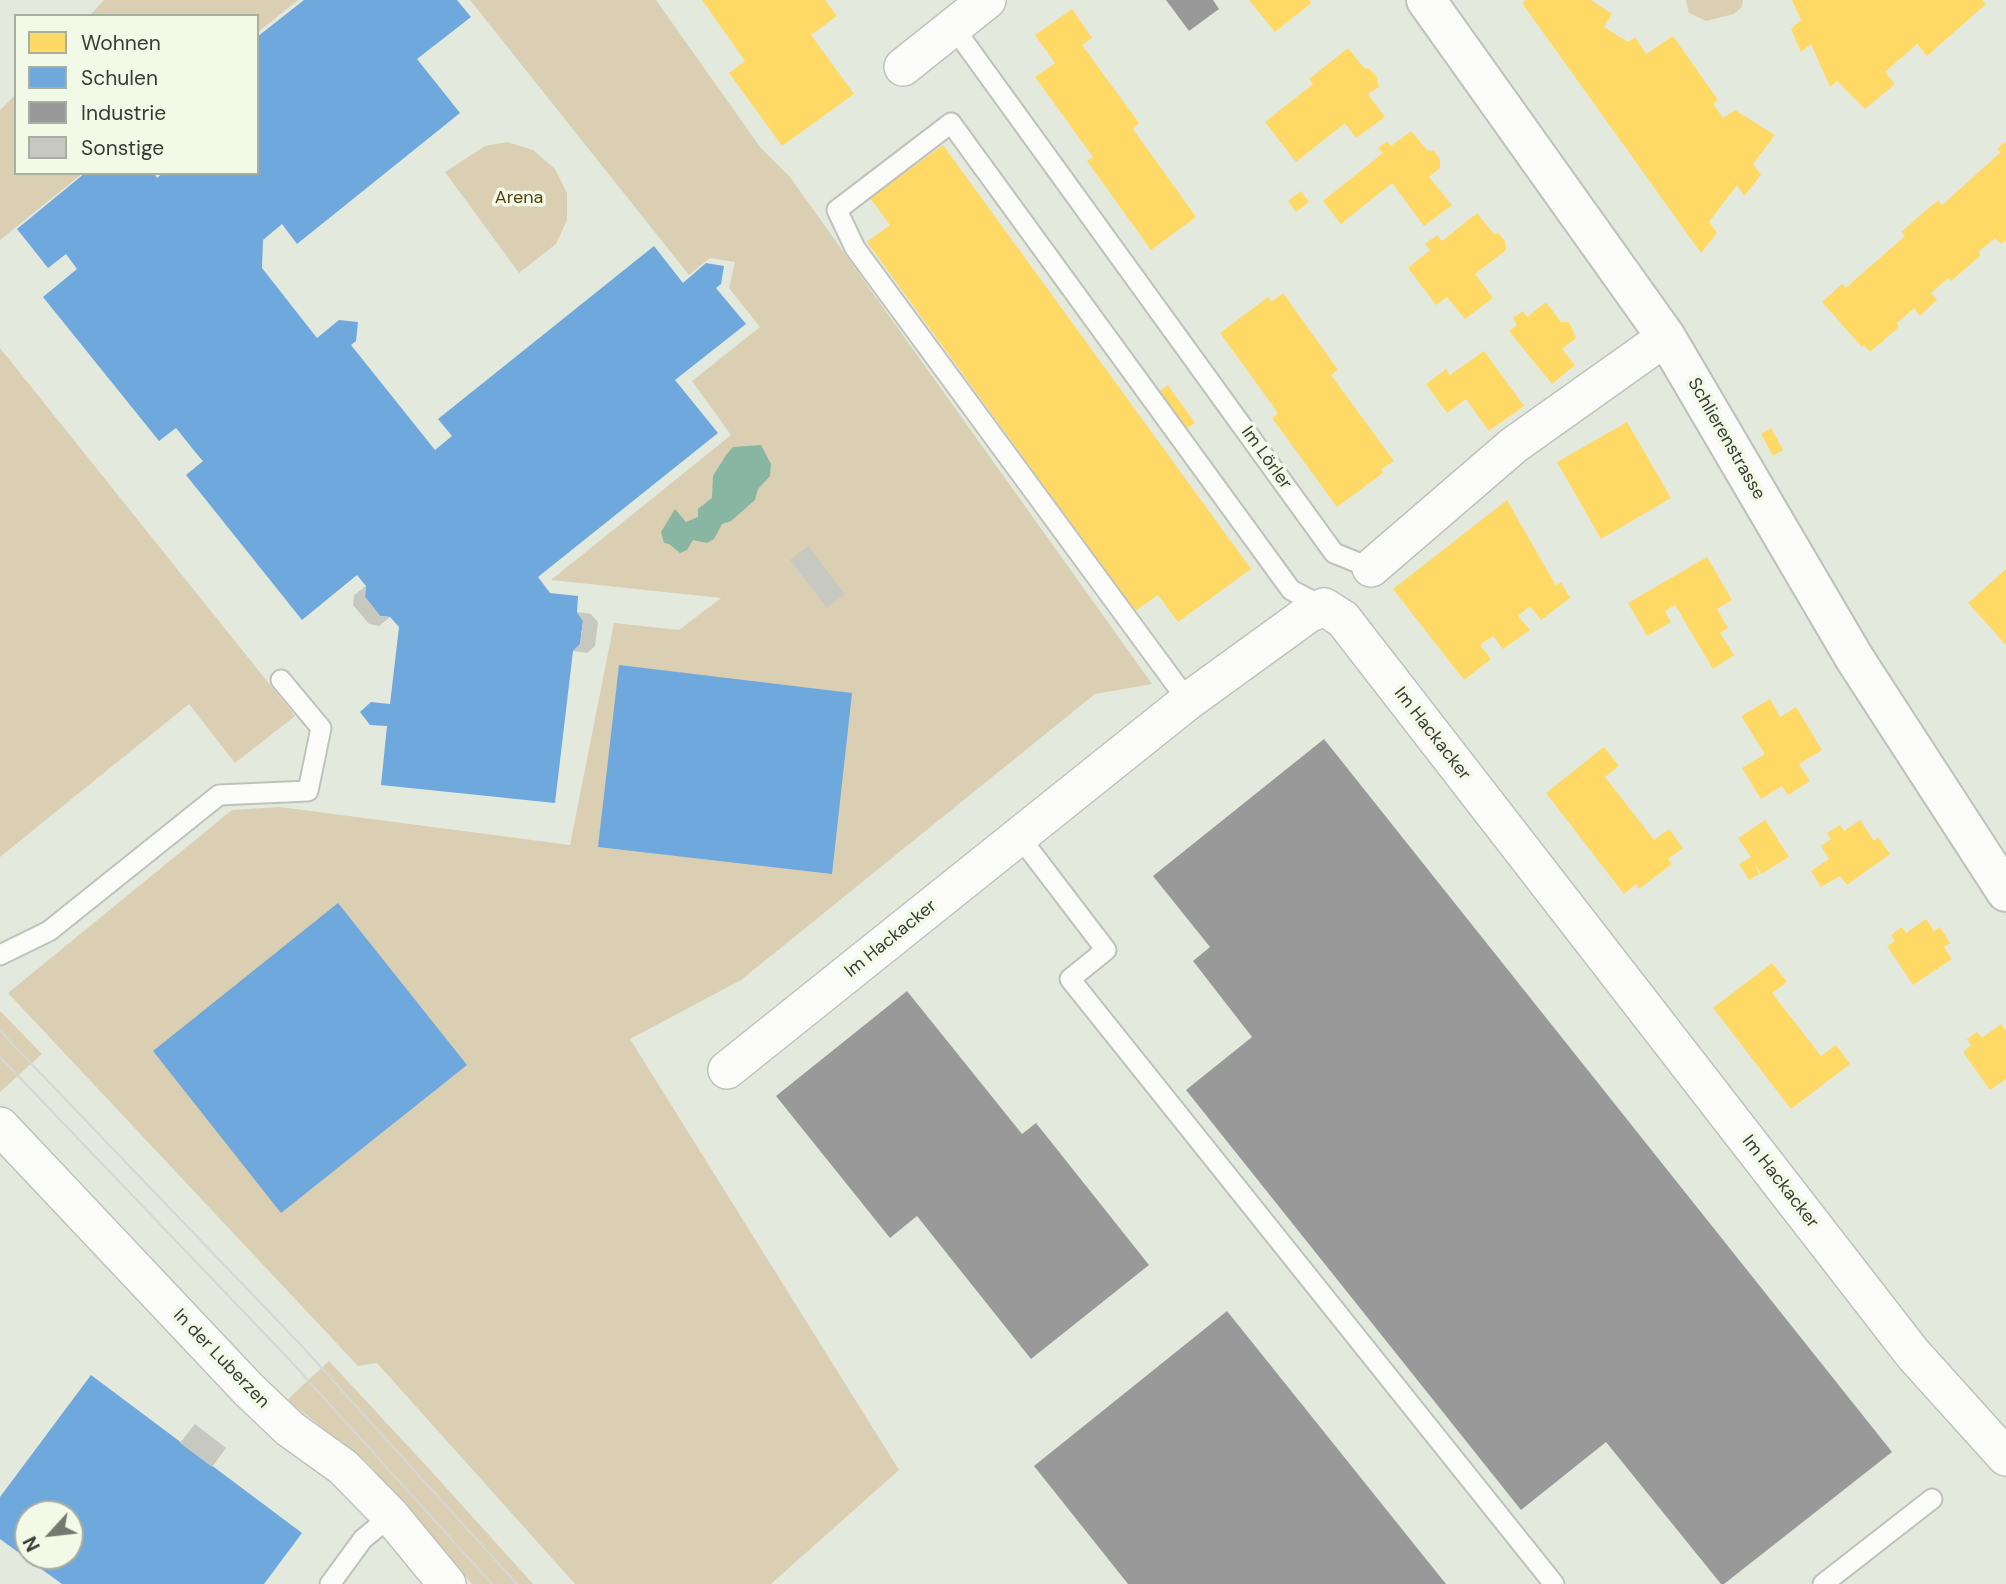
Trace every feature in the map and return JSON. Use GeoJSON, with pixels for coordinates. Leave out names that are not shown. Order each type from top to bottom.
{"type":"FeatureCollection","features":[{"type":"Feature","properties":{"kind":"street"},"geometry":{"type":"LineString","coordinates":[[904,67],[987,0]]}},
{"type":"Feature","properties":{"kind":"street","name":"Schlierenstrasse"},"geometry":{"type":"LineString","coordinates":[[1426,0],[1666,337],[1855,659],[2006,892]]}},
{"type":"Feature","properties":{"kind":"street","name":"Im Lörler"},"geometry":{"type":"LineString","coordinates":[[1371,568],[1514,446],[1666,337]]}},
{"type":"Feature","properties":{"kind":"street","name":"Im Hackacker"},"geometry":{"type":"LineString","coordinates":[[727,1070],[1188,701],[1308,614],[1324,607],[1343,620],[1913,1354],[2006,1457]]}},
{"type":"Feature","properties":{"kind":"street","name":"In der Luberzen"},"geometry":{"type":"LineString","coordinates":[[0,1126],[249,1390],[290,1429],[343,1467],[391,1516],[447,1584]]}},
{"type":"Feature","properties":{"kind":"lane","name":"Im Lörler"},"geometry":{"type":"LineString","coordinates":[[954,28],[1334,553],[1371,568]]}},
{"type":"Feature","properties":{"kind":"lane"},"geometry":{"type":"LineString","coordinates":[[1188,701],[855,248],[837,210],[951,123],[1291,590],[1324,607]]}},
{"type":"Feature","properties":{"kind":"lane"},"geometry":{"type":"LineString","coordinates":[[0,955],[49,931],[219,795],[308,791],[321,728],[281,680]]}},
{"type":"Feature","properties":{"kind":"lane"},"geometry":{"type":"LineString","coordinates":[[1020,836],[1106,950],[1070,979],[1554,1584]]}},
{"type":"Feature","properties":{"kind":"lane"},"geometry":{"type":"LineString","coordinates":[[1823,1584],[1932,1499]]}},
{"type":"Feature","properties":{"kind":"lane"},"geometry":{"type":"LineString","coordinates":[[330,1584],[363,1539],[391,1516]]}},
{"type":"Feature","properties":{"kind":"green space"},"geometry":{"type":"Polygon","coordinates":[[[104,0],[298,0],[259,31],[259,14],[91,14],[104,0]]]}},
{"type":"Feature","properties":{"kind":"green space"},"geometry":{"type":"Polygon","coordinates":[[[470,0],[656,0],[760,147],[790,177],[1152,684],[1095,694],[741,980],[630,1039],[899,1470],[771,1584],[575,1584],[377,1363],[358,1366],[8,993],[232,810],[280,807],[570,845],[614,623],[679,630],[721,598],[551,580],[731,435],[692,381],[760,327],[729,288],[735,262],[710,258],[689,275],[470,0]]]}},
{"type":"Feature","properties":{"kind":"green space"},"geometry":{"type":"Polygon","coordinates":[[[1686,0],[1743,0],[1742,7],[1734,14],[1706,21],[1689,13],[1686,0]]]}},
{"type":"Feature","properties":{"kind":"green space"},"geometry":{"type":"Polygon","coordinates":[[[14,96],[14,175],[81,175],[0,240],[0,110],[14,96]]]}},
{"type":"Feature","properties":{"kind":"green space","name":"Arena"},"geometry":{"type":"Polygon","coordinates":[[[507,142],[533,150],[555,169],[567,193],[567,220],[556,244],[519,273],[445,172],[485,146],[507,142]]]}},
{"type":"Feature","properties":{"kind":"green space"},"geometry":{"type":"Polygon","coordinates":[[[0,348],[295,716],[235,763],[189,704],[0,857],[0,348]]]}},
{"type":"Feature","properties":{"kind":"green space"},"geometry":{"type":"Polygon","coordinates":[[[0,1011],[42,1054],[0,1092],[0,1011]]]}},
{"type":"Feature","properties":{"kind":"green space"},"geometry":{"type":"Polygon","coordinates":[[[329,1361],[533,1584],[472,1584],[368,1463],[287,1400],[329,1361]]]}},
{"type":"Feature","properties":{"kind":"shaded area"},"geometry":{"type":"Polygon","coordinates":[[[761,445],[771,464],[770,476],[758,489],[755,500],[731,521],[722,524],[714,539],[707,543],[693,540],[687,550],[680,553],[664,543],[661,532],[675,509],[686,522],[698,517],[698,509],[712,498],[713,476],[733,447],[761,445]]]}},
{"type":"Feature","properties":{"kind":"building: Wohnen"},"geometry":{"type":"Polygon","coordinates":[[[702,0],[825,0],[837,16],[811,35],[854,94],[782,146],[729,73],[745,61],[702,0]]]}},
{"type":"Feature","properties":{"kind":"building: Wohnen"},"geometry":{"type":"Polygon","coordinates":[[[1249,0],[1309,0],[1311,3],[1275,32],[1249,0]]]}},
{"type":"Feature","properties":{"kind":"building: Wohnen"},"geometry":{"type":"Polygon","coordinates":[[[1526,0],[1591,0],[1612,14],[1604,27],[1628,42],[1635,37],[1646,54],[1673,36],[1718,100],[1713,104],[1723,118],[1735,110],[1775,135],[1753,164],[1761,175],[1744,196],[1737,185],[1709,222],[1717,233],[1701,253],[1522,3],[1526,0]]]}},
{"type":"Feature","properties":{"kind":"building: Wohnen"},"geometry":{"type":"Polygon","coordinates":[[[1792,0],[1982,0],[1986,4],[1927,56],[1917,44],[1885,72],[1895,84],[1865,109],[1837,81],[1830,87],[1811,44],[1801,52],[1791,29],[1801,20],[1792,0]]]}},
{"type":"Feature","properties":{"kind":"building: Wohnen"},"geometry":{"type":"Polygon","coordinates":[[[1072,9],[1092,38],[1082,45],[1139,123],[1133,129],[1196,217],[1151,250],[1087,161],[1093,157],[1035,77],[1055,63],[1035,35],[1072,9]]]}},
{"type":"Feature","properties":{"kind":"building: Wohnen"},"geometry":{"type":"Polygon","coordinates":[[[1348,48],[1364,68],[1370,69],[1377,77],[1379,87],[1368,94],[1385,117],[1356,138],[1345,123],[1296,162],[1265,122],[1313,84],[1309,79],[1348,48]]]}},
{"type":"Feature","properties":{"kind":"building: Wohnen"},"geometry":{"type":"Polygon","coordinates":[[[1411,131],[1427,150],[1434,151],[1440,159],[1440,168],[1429,177],[1452,205],[1424,226],[1392,183],[1341,224],[1323,201],[1383,153],[1378,148],[1387,141],[1391,146],[1411,131]]]}},
{"type":"Feature","properties":{"kind":"building: Wohnen"},"geometry":{"type":"Polygon","coordinates":[[[2006,141],[2006,240],[2001,244],[1995,238],[1978,252],[1981,255],[1951,281],[1948,278],[1931,293],[1937,300],[1920,316],[1914,308],[1897,323],[1899,327],[1870,352],[1864,345],[1862,347],[1822,302],[1842,284],[1846,288],[1905,236],[1901,232],[1938,200],[1942,205],[2001,152],[1997,149],[2006,141]]]}},
{"type":"Feature","properties":{"kind":"building: Wohnen"},"geometry":{"type":"Polygon","coordinates":[[[943,145],[1251,569],[1178,622],[1158,595],[1135,611],[867,242],[890,225],[870,198],[943,145]]]}},
{"type":"Feature","properties":{"kind":"building: Wohnen"},"geometry":{"type":"Polygon","coordinates":[[[1301,191],[1309,202],[1296,212],[1288,201],[1301,191]]]}},
{"type":"Feature","properties":{"kind":"building: Wohnen"},"geometry":{"type":"Polygon","coordinates":[[[1477,213],[1493,233],[1499,234],[1505,241],[1506,250],[1475,274],[1493,298],[1465,319],[1447,297],[1436,305],[1408,268],[1430,250],[1425,244],[1437,235],[1442,241],[1477,213]]]}},
{"type":"Feature","properties":{"kind":"building: Wohnen"},"geometry":{"type":"Polygon","coordinates":[[[1283,293],[1338,370],[1331,375],[1394,461],[1381,469],[1383,473],[1337,507],[1272,418],[1278,413],[1220,333],[1268,297],[1271,302],[1283,293]]]}},
{"type":"Feature","properties":{"kind":"building: Wohnen"},"geometry":{"type":"Polygon","coordinates":[[[1546,302],[1561,322],[1569,322],[1576,338],[1562,349],[1575,365],[1552,384],[1509,331],[1517,325],[1513,318],[1523,311],[1527,317],[1546,302]]]}},
{"type":"Feature","properties":{"kind":"building: Wohnen"},"geometry":{"type":"Polygon","coordinates":[[[1484,351],[1524,406],[1489,431],[1466,399],[1447,413],[1426,384],[1446,369],[1450,375],[1484,351]]]}},
{"type":"Feature","properties":{"kind":"building: Wohnen"},"geometry":{"type":"Polygon","coordinates":[[[1168,385],[1195,423],[1184,430],[1157,393],[1168,385]]]}},
{"type":"Feature","properties":{"kind":"building: Wohnen"},"geometry":{"type":"Polygon","coordinates":[[[1627,422],[1671,498],[1601,539],[1557,462],[1627,422]]]}},
{"type":"Feature","properties":{"kind":"building: Wohnen"},"geometry":{"type":"Polygon","coordinates":[[[1771,428],[1783,450],[1773,456],[1761,434],[1771,428]]]}},
{"type":"Feature","properties":{"kind":"building: Wohnen"},"geometry":{"type":"Polygon","coordinates":[[[1507,500],[1556,586],[1561,582],[1570,598],[1541,620],[1530,606],[1518,616],[1530,630],[1503,649],[1493,636],[1480,645],[1491,659],[1464,680],[1393,589],[1507,500]]]}},
{"type":"Feature","properties":{"kind":"building: Wohnen"},"geometry":{"type":"Polygon","coordinates":[[[1707,557],[1732,600],[1717,609],[1728,628],[1720,633],[1734,655],[1713,669],[1675,605],[1665,611],[1671,622],[1647,636],[1628,603],[1707,557]]]}},
{"type":"Feature","properties":{"kind":"building: Wohnen"},"geometry":{"type":"Polygon","coordinates":[[[2006,569],[2006,645],[1968,603],[2006,569]]]}},
{"type":"Feature","properties":{"kind":"building: Wohnen"},"geometry":{"type":"Polygon","coordinates":[[[1770,699],[1780,717],[1796,707],[1822,750],[1799,764],[1810,781],[1788,795],[1782,786],[1761,799],[1742,768],[1765,754],[1741,716],[1770,699]]]}},
{"type":"Feature","properties":{"kind":"building: Wohnen"},"geometry":{"type":"Polygon","coordinates":[[[1604,747],[1619,766],[1605,777],[1654,840],[1669,829],[1683,848],[1668,859],[1672,864],[1639,889],[1636,884],[1624,894],[1546,793],[1604,747]]]}},
{"type":"Feature","properties":{"kind":"building: Wohnen"},"geometry":{"type":"Polygon","coordinates":[[[1765,820],[1789,857],[1761,874],[1755,864],[1759,874],[1749,880],[1739,864],[1751,857],[1738,838],[1765,820]]]}},
{"type":"Feature","properties":{"kind":"building: Wohnen"},"geometry":{"type":"Polygon","coordinates":[[[1860,820],[1874,841],[1878,837],[1890,854],[1847,885],[1840,876],[1821,887],[1811,871],[1829,859],[1821,846],[1831,839],[1827,833],[1840,825],[1844,831],[1860,820]]]}},
{"type":"Feature","properties":{"kind":"building: Wohnen"},"geometry":{"type":"Polygon","coordinates":[[[1926,919],[1934,931],[1940,927],[1950,943],[1944,947],[1952,959],[1913,985],[1887,946],[1895,941],[1891,935],[1902,927],[1906,933],[1926,919]]]}},
{"type":"Feature","properties":{"kind":"building: Wohnen"},"geometry":{"type":"Polygon","coordinates":[[[1772,963],[1787,982],[1772,993],[1821,1056],[1836,1045],[1850,1064],[1791,1109],[1713,1008],[1772,963]]]}},
{"type":"Feature","properties":{"kind":"building: Wohnen"},"geometry":{"type":"Polygon","coordinates":[[[2001,1024],[2006,1031],[2006,1079],[1990,1090],[1963,1052],[1971,1045],[1967,1039],[1977,1032],[1982,1038],[2001,1024]]]}},
{"type":"Feature","properties":{"kind":"building: Schulen"},"geometry":{"type":"Polygon","coordinates":[[[304,0],[457,0],[471,17],[417,59],[460,113],[297,244],[282,224],[263,240],[262,268],[317,338],[339,320],[358,322],[356,341],[351,345],[435,450],[452,436],[438,419],[654,246],[683,283],[706,263],[724,266],[721,284],[716,288],[746,324],[675,380],[718,433],[538,577],[550,593],[578,596],[577,612],[583,621],[580,644],[573,651],[555,803],[381,785],[387,726],[370,725],[360,712],[371,702],[390,704],[399,627],[390,617],[380,616],[365,597],[366,586],[357,575],[302,620],[186,475],[203,461],[176,428],[159,441],[43,297],[77,269],[66,254],[48,268],[17,229],[83,175],[155,175],[157,178],[161,175],[259,175],[259,35],[304,0]]]}},
{"type":"Feature","properties":{"kind":"building: Schulen"},"geometry":{"type":"Polygon","coordinates":[[[619,665],[852,693],[832,874],[598,847],[619,665]]]}},
{"type":"Feature","properties":{"kind":"building: Schulen"},"geometry":{"type":"Polygon","coordinates":[[[338,903],[467,1065],[281,1213],[153,1051],[338,903]]]}},
{"type":"Feature","properties":{"kind":"building: Schulen"},"geometry":{"type":"Polygon","coordinates":[[[91,1375],[302,1533],[264,1584],[62,1584],[43,1570],[84,1570],[84,1500],[14,1500],[14,1549],[0,1539],[0,1497],[91,1375]]]}},
{"type":"Feature","properties":{"kind":"building: Industrie"},"geometry":{"type":"Polygon","coordinates":[[[1166,0],[1213,0],[1219,9],[1189,31],[1166,0]]]}},
{"type":"Feature","properties":{"kind":"building: Industrie"},"geometry":{"type":"Polygon","coordinates":[[[1324,739],[1892,1452],[1724,1584],[1721,1584],[1606,1442],[1521,1510],[1186,1090],[1252,1037],[1193,961],[1210,947],[1153,876],[1324,739]]]}},
{"type":"Feature","properties":{"kind":"building: Industrie"},"geometry":{"type":"Polygon","coordinates":[[[907,991],[1022,1134],[1036,1123],[1149,1265],[1031,1359],[917,1216],[890,1238],[776,1096],[907,991]]]}},
{"type":"Feature","properties":{"kind":"building: Industrie"},"geometry":{"type":"Polygon","coordinates":[[[1227,1311],[1446,1584],[1128,1584],[1034,1466],[1227,1311]]]}},
{"type":"Feature","properties":{"kind":"building: Sonstige"},"geometry":{"type":"Polygon","coordinates":[[[808,546],[845,594],[827,608],[790,560],[808,546]]]}},
{"type":"Feature","properties":{"kind":"building: Sonstige"},"geometry":{"type":"Polygon","coordinates":[[[366,586],[365,597],[380,616],[390,617],[379,626],[369,624],[353,605],[354,595],[366,586]]]}},
{"type":"Feature","properties":{"kind":"building: Sonstige"},"geometry":{"type":"Polygon","coordinates":[[[577,612],[591,614],[598,622],[595,646],[587,653],[573,651],[580,644],[583,621],[577,612]]]}},
{"type":"Feature","properties":{"kind":"building: Sonstige"},"geometry":{"type":"Polygon","coordinates":[[[195,1424],[226,1448],[212,1467],[180,1443],[195,1424]]]}},
{"type":"Feature","properties":{"kind":"tram line"},"geometry":{"type":"LineString","coordinates":[[0,1031],[299,1343],[517,1584]]}},
{"type":"Feature","properties":{"kind":"tram line"},"geometry":{"type":"LineString","coordinates":[[0,1057],[286,1356],[492,1584]]}}]}
